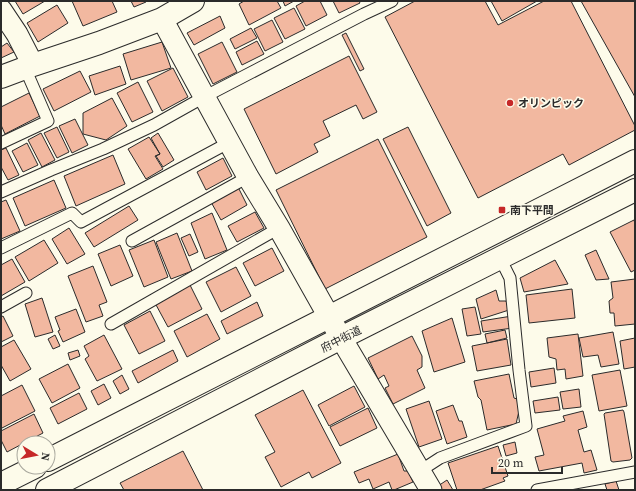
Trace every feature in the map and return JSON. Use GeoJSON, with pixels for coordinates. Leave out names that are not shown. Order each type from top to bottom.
{"type":"FeatureCollection","features":[{"type":"Feature","properties":{"kind":"main road"},"geometry":{"type":"LineString","coordinates":[[1,77],[29,66],[100,43],[162,19],[194,1]]}},
{"type":"Feature","properties":{"kind":"main road"},"geometry":{"type":"LineString","coordinates":[[56,456],[635,161]]}},
{"type":"Feature","properties":{"kind":"main road","name":"府中街道"},"geometry":{"type":"LineString","coordinates":[[47,490],[341,338],[635,190]]}},
{"type":"Feature","properties":{"kind":"main road"},"geometry":{"type":"LineString","coordinates":[[1,484],[19,475]]}},
{"type":"Feature","properties":{"kind":"street"},"geometry":{"type":"LineString","coordinates":[[1,10],[17,34],[29,66]]}},
{"type":"Feature","properties":{"kind":"street"},"geometry":{"type":"LineString","coordinates":[[162,19],[248,177],[431,490]]}},
{"type":"Feature","properties":{"kind":"lane"},"geometry":{"type":"LineString","coordinates":[[1,192],[104,149],[147,128],[364,14],[392,1]]}},
{"type":"Feature","properties":{"kind":"lane"},"geometry":{"type":"LineString","coordinates":[[1,143],[48,121],[29,66]]}},
{"type":"Feature","properties":{"kind":"lane"},"geometry":{"type":"LineString","coordinates":[[1,248],[72,213],[81,222],[230,142]]}},
{"type":"Feature","properties":{"kind":"lane"},"geometry":{"type":"LineString","coordinates":[[132,241],[248,177]]}},
{"type":"Feature","properties":{"kind":"lane"},"geometry":{"type":"LineString","coordinates":[[112,324],[279,228]]}},
{"type":"Feature","properties":{"kind":"lane"},"geometry":{"type":"LineString","coordinates":[[420,471],[440,458],[526,426],[510,278],[500,258]]}},
{"type":"Feature","properties":{"kind":"lane"},"geometry":{"type":"LineString","coordinates":[[1,307],[26,293]]}},
{"type":"Feature","properties":{"kind":"lane"},"geometry":{"type":"LineString","coordinates":[[537,490],[635,472]]}},
{"type":"Feature","properties":{"kind":"building"},"geometry":{"type":"Polygon","coordinates":[[[15,1],[45,1],[23,14],[15,1]]]}},
{"type":"Feature","properties":{"kind":"building"},"geometry":{"type":"Polygon","coordinates":[[[72,1],[112,1],[117,12],[83,26],[72,1]]]}},
{"type":"Feature","properties":{"kind":"building"},"geometry":{"type":"Polygon","coordinates":[[[131,1],[146,1],[146,2],[134,7],[131,1]]]}},
{"type":"Feature","properties":{"kind":"building"},"geometry":{"type":"Polygon","coordinates":[[[244,1],[277,1],[281,8],[249,25],[239,4],[244,1]]]}},
{"type":"Feature","properties":{"kind":"building"},"geometry":{"type":"Polygon","coordinates":[[[283,1],[294,1],[285,6],[283,1]]]}},
{"type":"Feature","properties":{"kind":"building"},"geometry":{"type":"Polygon","coordinates":[[[305,1],[320,1],[327,15],[306,26],[296,6],[305,1]]]}},
{"type":"Feature","properties":{"kind":"building"},"geometry":{"type":"Polygon","coordinates":[[[333,1],[359,1],[360,3],[339,13],[333,1]]]}},
{"type":"Feature","properties":{"kind":"building"},"geometry":{"type":"Polygon","coordinates":[[[415,1],[485,1],[498,25],[544,1],[571,1],[635,126],[635,130],[569,165],[563,154],[478,198],[385,17],[415,1]]]}},
{"type":"Feature","properties":{"kind":"building"},"geometry":{"type":"Polygon","coordinates":[[[491,1],[537,1],[502,21],[491,1]]]}},
{"type":"Feature","properties":{"kind":"building"},"geometry":{"type":"Polygon","coordinates":[[[581,1],[635,1],[635,97],[581,1]]]}},
{"type":"Feature","properties":{"kind":"building"},"geometry":{"type":"Polygon","coordinates":[[[57,5],[68,23],[38,42],[27,23],[57,5]]]}},
{"type":"Feature","properties":{"kind":"building"},"geometry":{"type":"Polygon","coordinates":[[[294,8],[305,29],[285,39],[274,18],[294,8]]]}},
{"type":"Feature","properties":{"kind":"building"},"geometry":{"type":"Polygon","coordinates":[[[220,16],[225,28],[194,45],[187,33],[220,16]]]}},
{"type":"Feature","properties":{"kind":"building"},"geometry":{"type":"Polygon","coordinates":[[[272,20],[283,42],[265,51],[254,29],[272,20]]]}},
{"type":"Feature","properties":{"kind":"building"},"geometry":{"type":"Polygon","coordinates":[[[251,28],[257,38],[235,49],[230,39],[251,28]]]}},
{"type":"Feature","properties":{"kind":"building"},"geometry":{"type":"Polygon","coordinates":[[[346,33],[364,69],[360,71],[342,35],[346,33]]]}},
{"type":"Feature","properties":{"kind":"building"},"geometry":{"type":"Polygon","coordinates":[[[257,41],[264,54],[242,65],[236,52],[257,41]]]}},
{"type":"Feature","properties":{"kind":"building"},"geometry":{"type":"Polygon","coordinates":[[[162,42],[171,68],[131,80],[123,54],[162,42]]]}},
{"type":"Feature","properties":{"kind":"building"},"geometry":{"type":"Polygon","coordinates":[[[222,42],[237,72],[213,84],[198,54],[222,42]]]}},
{"type":"Feature","properties":{"kind":"building"},"geometry":{"type":"Polygon","coordinates":[[[7,43],[14,52],[1,58],[1,47],[7,43]]]}},
{"type":"Feature","properties":{"kind":"building"},"geometry":{"type":"Polygon","coordinates":[[[349,56],[377,112],[363,119],[356,105],[323,121],[330,136],[314,144],[318,152],[276,174],[244,109],[349,56]]]}},
{"type":"Feature","properties":{"kind":"building"},"geometry":{"type":"Polygon","coordinates":[[[120,66],[126,84],[95,95],[89,76],[120,66]]]}},
{"type":"Feature","properties":{"kind":"building"},"geometry":{"type":"Polygon","coordinates":[[[173,68],[188,97],[162,111],[147,81],[173,68]]]}},
{"type":"Feature","properties":{"kind":"building"},"geometry":{"type":"Polygon","coordinates":[[[80,71],[91,92],[54,111],[43,89],[80,71]]]}},
{"type":"Feature","properties":{"kind":"building"},"geometry":{"type":"Polygon","coordinates":[[[138,82],[153,112],[132,122],[117,93],[138,82]]]}},
{"type":"Feature","properties":{"kind":"building"},"geometry":{"type":"Polygon","coordinates":[[[29,93],[40,116],[5,134],[1,125],[1,107],[29,93]]]}},
{"type":"Feature","properties":{"kind":"building"},"geometry":{"type":"Polygon","coordinates":[[[112,98],[127,126],[106,140],[83,134],[83,113],[112,98]]]}},
{"type":"Feature","properties":{"kind":"building"},"geometry":{"type":"Polygon","coordinates":[[[75,119],[88,145],[72,153],[59,126],[75,119]]]}},
{"type":"Feature","properties":{"kind":"building"},"geometry":{"type":"Polygon","coordinates":[[[57,127],[69,152],[57,158],[44,133],[57,127]]]}},
{"type":"Feature","properties":{"kind":"building"},"geometry":{"type":"Polygon","coordinates":[[[408,127],[451,213],[427,226],[383,139],[408,127]]]}},
{"type":"Feature","properties":{"kind":"building"},"geometry":{"type":"Polygon","coordinates":[[[41,133],[55,160],[42,167],[28,140],[41,133]]]}},
{"type":"Feature","properties":{"kind":"building"},"geometry":{"type":"Polygon","coordinates":[[[158,133],[174,160],[163,167],[156,156],[160,154],[151,138],[158,133]]]}},
{"type":"Feature","properties":{"kind":"building"},"geometry":{"type":"Polygon","coordinates":[[[149,137],[160,154],[155,156],[163,169],[146,179],[128,149],[149,137]]]}},
{"type":"Feature","properties":{"kind":"building"},"geometry":{"type":"Polygon","coordinates":[[[378,139],[427,237],[325,289],[276,190],[378,139]]]}},
{"type":"Feature","properties":{"kind":"building"},"geometry":{"type":"Polygon","coordinates":[[[27,143],[38,165],[23,172],[12,151],[27,143]]]}},
{"type":"Feature","properties":{"kind":"building"},"geometry":{"type":"Polygon","coordinates":[[[6,148],[19,175],[8,180],[1,167],[1,150],[6,148]]]}},
{"type":"Feature","properties":{"kind":"building"},"geometry":{"type":"Polygon","coordinates":[[[113,155],[125,184],[76,206],[64,176],[113,155]]]}},
{"type":"Feature","properties":{"kind":"building"},"geometry":{"type":"Polygon","coordinates":[[[223,158],[232,176],[206,190],[197,172],[223,158]]]}},
{"type":"Feature","properties":{"kind":"building"},"geometry":{"type":"Polygon","coordinates":[[[54,180],[66,208],[25,226],[13,198],[54,180]]]}},
{"type":"Feature","properties":{"kind":"building"},"geometry":{"type":"Polygon","coordinates":[[[238,187],[247,205],[221,220],[211,202],[238,187]]]}},
{"type":"Feature","properties":{"kind":"building"},"geometry":{"type":"Polygon","coordinates":[[[6,200],[20,231],[1,239],[1,202],[6,200]]]}},
{"type":"Feature","properties":{"kind":"building"},"geometry":{"type":"Polygon","coordinates":[[[129,206],[138,220],[94,247],[85,233],[129,206]]]}},
{"type":"Feature","properties":{"kind":"building"},"geometry":{"type":"Polygon","coordinates":[[[255,212],[264,228],[237,242],[228,226],[255,212]]]}},
{"type":"Feature","properties":{"kind":"building"},"geometry":{"type":"Polygon","coordinates":[[[212,213],[227,250],[205,259],[191,223],[212,213]]]}},
{"type":"Feature","properties":{"kind":"building"},"geometry":{"type":"Polygon","coordinates":[[[634,220],[635,270],[631,272],[610,232],[634,220]]]}},
{"type":"Feature","properties":{"kind":"building"},"geometry":{"type":"Polygon","coordinates":[[[69,228],[85,254],[67,264],[52,239],[69,228]]]}},
{"type":"Feature","properties":{"kind":"building"},"geometry":{"type":"Polygon","coordinates":[[[177,233],[192,271],[171,279],[156,242],[177,233]]]}},
{"type":"Feature","properties":{"kind":"building"},"geometry":{"type":"Polygon","coordinates":[[[190,234],[198,252],[189,256],[181,238],[190,234]]]}},
{"type":"Feature","properties":{"kind":"building"},"geometry":{"type":"Polygon","coordinates":[[[44,240],[58,263],[29,281],[15,257],[44,240]]]}},
{"type":"Feature","properties":{"kind":"building"},"geometry":{"type":"Polygon","coordinates":[[[154,240],[168,277],[144,287],[129,250],[154,240]]]}},
{"type":"Feature","properties":{"kind":"building"},"geometry":{"type":"Polygon","coordinates":[[[120,245],[133,276],[111,286],[98,254],[120,245]]]}},
{"type":"Feature","properties":{"kind":"building"},"geometry":{"type":"Polygon","coordinates":[[[272,248],[284,271],[255,286],[243,263],[272,248]]]}},
{"type":"Feature","properties":{"kind":"building"},"geometry":{"type":"Polygon","coordinates":[[[596,250],[609,279],[596,280],[585,255],[596,250]]]}},
{"type":"Feature","properties":{"kind":"building"},"geometry":{"type":"Polygon","coordinates":[[[12,259],[25,282],[1,296],[1,265],[12,259]]]}},
{"type":"Feature","properties":{"kind":"building"},"geometry":{"type":"Polygon","coordinates":[[[555,260],[568,284],[524,292],[520,278],[555,260]]]}},
{"type":"Feature","properties":{"kind":"building"},"geometry":{"type":"Polygon","coordinates":[[[93,266],[107,302],[99,305],[103,316],[86,322],[68,276],[93,266]]]}},
{"type":"Feature","properties":{"kind":"building"},"geometry":{"type":"Polygon","coordinates":[[[236,267],[251,296],[221,312],[206,282],[236,267]]]}},
{"type":"Feature","properties":{"kind":"building"},"geometry":{"type":"Polygon","coordinates":[[[635,279],[635,324],[615,326],[614,313],[610,313],[609,301],[613,298],[611,282],[635,279]]]}},
{"type":"Feature","properties":{"kind":"building"},"geometry":{"type":"Polygon","coordinates":[[[190,285],[202,309],[168,327],[155,303],[190,285]]]}},
{"type":"Feature","properties":{"kind":"building"},"geometry":{"type":"Polygon","coordinates":[[[572,289],[575,318],[529,323],[526,295],[572,289]]]}},
{"type":"Feature","properties":{"kind":"building"},"geometry":{"type":"Polygon","coordinates":[[[496,290],[499,301],[506,301],[509,310],[481,319],[476,299],[496,290]]]}},
{"type":"Feature","properties":{"kind":"building"},"geometry":{"type":"Polygon","coordinates":[[[42,298],[53,332],[35,337],[25,304],[42,298]]]}},
{"type":"Feature","properties":{"kind":"building"},"geometry":{"type":"Polygon","coordinates":[[[257,302],[263,316],[227,334],[221,321],[257,302]]]}},
{"type":"Feature","properties":{"kind":"building"},"geometry":{"type":"Polygon","coordinates":[[[475,307],[481,334],[467,336],[462,309],[475,307]]]}},
{"type":"Feature","properties":{"kind":"building"},"geometry":{"type":"Polygon","coordinates":[[[76,309],[85,332],[63,342],[58,331],[60,330],[55,317],[76,309]]]}},
{"type":"Feature","properties":{"kind":"building"},"geometry":{"type":"Polygon","coordinates":[[[150,311],[165,341],[139,354],[124,325],[150,311]]]}},
{"type":"Feature","properties":{"kind":"building"},"geometry":{"type":"Polygon","coordinates":[[[207,314],[220,339],[187,357],[174,331],[207,314]]]}},
{"type":"Feature","properties":{"kind":"building"},"geometry":{"type":"Polygon","coordinates":[[[3,316],[13,336],[1,342],[1,317],[3,316]]]}},
{"type":"Feature","properties":{"kind":"building"},"geometry":{"type":"Polygon","coordinates":[[[512,316],[513,328],[483,332],[481,321],[512,316]]]}},
{"type":"Feature","properties":{"kind":"building"},"geometry":{"type":"Polygon","coordinates":[[[452,318],[465,362],[434,372],[422,331],[452,318]]]}},
{"type":"Feature","properties":{"kind":"building"},"geometry":{"type":"Polygon","coordinates":[[[505,330],[507,338],[487,343],[485,334],[505,330]]]}},
{"type":"Feature","properties":{"kind":"building"},"geometry":{"type":"Polygon","coordinates":[[[613,332],[619,364],[601,367],[598,355],[583,357],[579,338],[613,332]]]}},
{"type":"Feature","properties":{"kind":"building"},"geometry":{"type":"Polygon","coordinates":[[[578,334],[583,376],[566,379],[565,369],[557,370],[556,359],[549,357],[547,338],[578,334]]]}},
{"type":"Feature","properties":{"kind":"building"},"geometry":{"type":"Polygon","coordinates":[[[55,335],[60,346],[53,349],[48,339],[55,335]]]}},
{"type":"Feature","properties":{"kind":"building"},"geometry":{"type":"Polygon","coordinates":[[[104,335],[122,369],[97,381],[85,359],[89,356],[84,346],[104,335]]]}},
{"type":"Feature","properties":{"kind":"building"},"geometry":{"type":"Polygon","coordinates":[[[412,336],[422,356],[422,367],[417,370],[425,388],[393,404],[385,388],[389,386],[384,375],[378,379],[368,358],[412,336]]]}},
{"type":"Feature","properties":{"kind":"building"},"geometry":{"type":"Polygon","coordinates":[[[635,338],[635,367],[624,369],[620,341],[635,338]]]}},
{"type":"Feature","properties":{"kind":"building"},"geometry":{"type":"Polygon","coordinates":[[[507,339],[511,365],[477,371],[472,346],[507,339]]]}},
{"type":"Feature","properties":{"kind":"building"},"geometry":{"type":"Polygon","coordinates":[[[14,340],[31,369],[10,381],[1,365],[1,347],[14,340]]]}},
{"type":"Feature","properties":{"kind":"building"},"geometry":{"type":"Polygon","coordinates":[[[78,350],[80,356],[70,360],[68,353],[78,350]]]}},
{"type":"Feature","properties":{"kind":"building"},"geometry":{"type":"Polygon","coordinates":[[[173,350],[178,361],[138,383],[132,371],[173,350]]]}},
{"type":"Feature","properties":{"kind":"building"},"geometry":{"type":"Polygon","coordinates":[[[68,364],[80,388],[52,403],[39,379],[68,364]]]}},
{"type":"Feature","properties":{"kind":"building"},"geometry":{"type":"Polygon","coordinates":[[[554,368],[556,383],[531,387],[529,372],[554,368]]]}},
{"type":"Feature","properties":{"kind":"building"},"geometry":{"type":"Polygon","coordinates":[[[620,370],[627,406],[599,411],[592,375],[620,370]]]}},
{"type":"Feature","properties":{"kind":"building"},"geometry":{"type":"Polygon","coordinates":[[[509,374],[514,398],[517,399],[519,411],[516,424],[487,430],[481,400],[478,397],[474,381],[509,374]]]}},
{"type":"Feature","properties":{"kind":"building"},"geometry":{"type":"Polygon","coordinates":[[[122,375],[129,389],[120,394],[113,381],[122,375]]]}},
{"type":"Feature","properties":{"kind":"building"},"geometry":{"type":"Polygon","coordinates":[[[104,384],[111,398],[98,405],[91,391],[104,384]]]}},
{"type":"Feature","properties":{"kind":"building"},"geometry":{"type":"Polygon","coordinates":[[[22,385],[35,411],[2,428],[1,396],[22,385]]]}},
{"type":"Feature","properties":{"kind":"building"},"geometry":{"type":"Polygon","coordinates":[[[354,386],[365,407],[329,426],[318,405],[354,386]]]}},
{"type":"Feature","properties":{"kind":"building"},"geometry":{"type":"Polygon","coordinates":[[[579,389],[581,407],[563,409],[560,392],[579,389]]]}},
{"type":"Feature","properties":{"kind":"building"},"geometry":{"type":"Polygon","coordinates":[[[303,390],[341,463],[312,478],[309,472],[281,487],[265,457],[275,452],[255,415],[303,390]]]}},
{"type":"Feature","properties":{"kind":"building"},"geometry":{"type":"Polygon","coordinates":[[[79,393],[87,409],[58,424],[50,408],[79,393]]]}},
{"type":"Feature","properties":{"kind":"building"},"geometry":{"type":"Polygon","coordinates":[[[558,397],[560,410],[535,413],[533,401],[558,397]]]}},
{"type":"Feature","properties":{"kind":"building"},"geometry":{"type":"Polygon","coordinates":[[[429,401],[442,439],[419,447],[406,409],[429,401]]]}},
{"type":"Feature","properties":{"kind":"building"},"geometry":{"type":"Polygon","coordinates":[[[453,405],[459,421],[462,421],[467,437],[447,444],[436,411],[453,405]]]}},
{"type":"Feature","properties":{"kind":"building"},"geometry":{"type":"Polygon","coordinates":[[[368,408],[377,428],[340,446],[330,427],[368,408]]]}},
{"type":"Feature","properties":{"kind":"building"},"geometry":{"type":"Polygon","coordinates":[[[623,410],[632,458],[630,460],[613,462],[611,461],[604,414],[623,410]]]}},
{"type":"Feature","properties":{"kind":"building"},"geometry":{"type":"Polygon","coordinates":[[[583,411],[587,427],[578,430],[584,452],[591,450],[597,470],[584,473],[582,463],[539,471],[535,457],[544,455],[537,429],[565,421],[563,416],[583,411]]]}},
{"type":"Feature","properties":{"kind":"building"},"geometry":{"type":"Polygon","coordinates":[[[34,414],[43,433],[39,435],[16,435],[16,447],[7,452],[1,440],[1,431],[34,414]]]}},
{"type":"Feature","properties":{"kind":"building"},"geometry":{"type":"Polygon","coordinates":[[[515,442],[517,453],[506,456],[503,445],[515,442]]]}},
{"type":"Feature","properties":{"kind":"building"},"geometry":{"type":"Polygon","coordinates":[[[498,446],[508,476],[503,478],[505,481],[480,490],[457,490],[448,463],[498,446]]]}},
{"type":"Feature","properties":{"kind":"building"},"geometry":{"type":"Polygon","coordinates":[[[183,451],[203,490],[124,490],[120,483],[183,451]]]}},
{"type":"Feature","properties":{"kind":"building"},"geometry":{"type":"Polygon","coordinates":[[[398,454],[404,471],[408,471],[413,482],[394,490],[392,490],[389,482],[373,489],[369,479],[359,483],[354,472],[398,454]]]}},
{"type":"Feature","properties":{"kind":"building"},"geometry":{"type":"Polygon","coordinates":[[[447,480],[453,490],[441,490],[438,486],[447,480]]]}},
{"type":"Feature","properties":{"kind":"building"},"geometry":{"type":"Polygon","coordinates":[[[616,481],[619,490],[607,490],[605,484],[616,481]]]}},
{"type":"Feature","properties":{"kind":"place","name":"オリンピック"},"geometry":{"type":"Point","coordinates":[510,103]}},
{"type":"Feature","properties":{"kind":"place","name":"南下平間"},"geometry":{"type":"Point","coordinates":[502,210]}}]}
